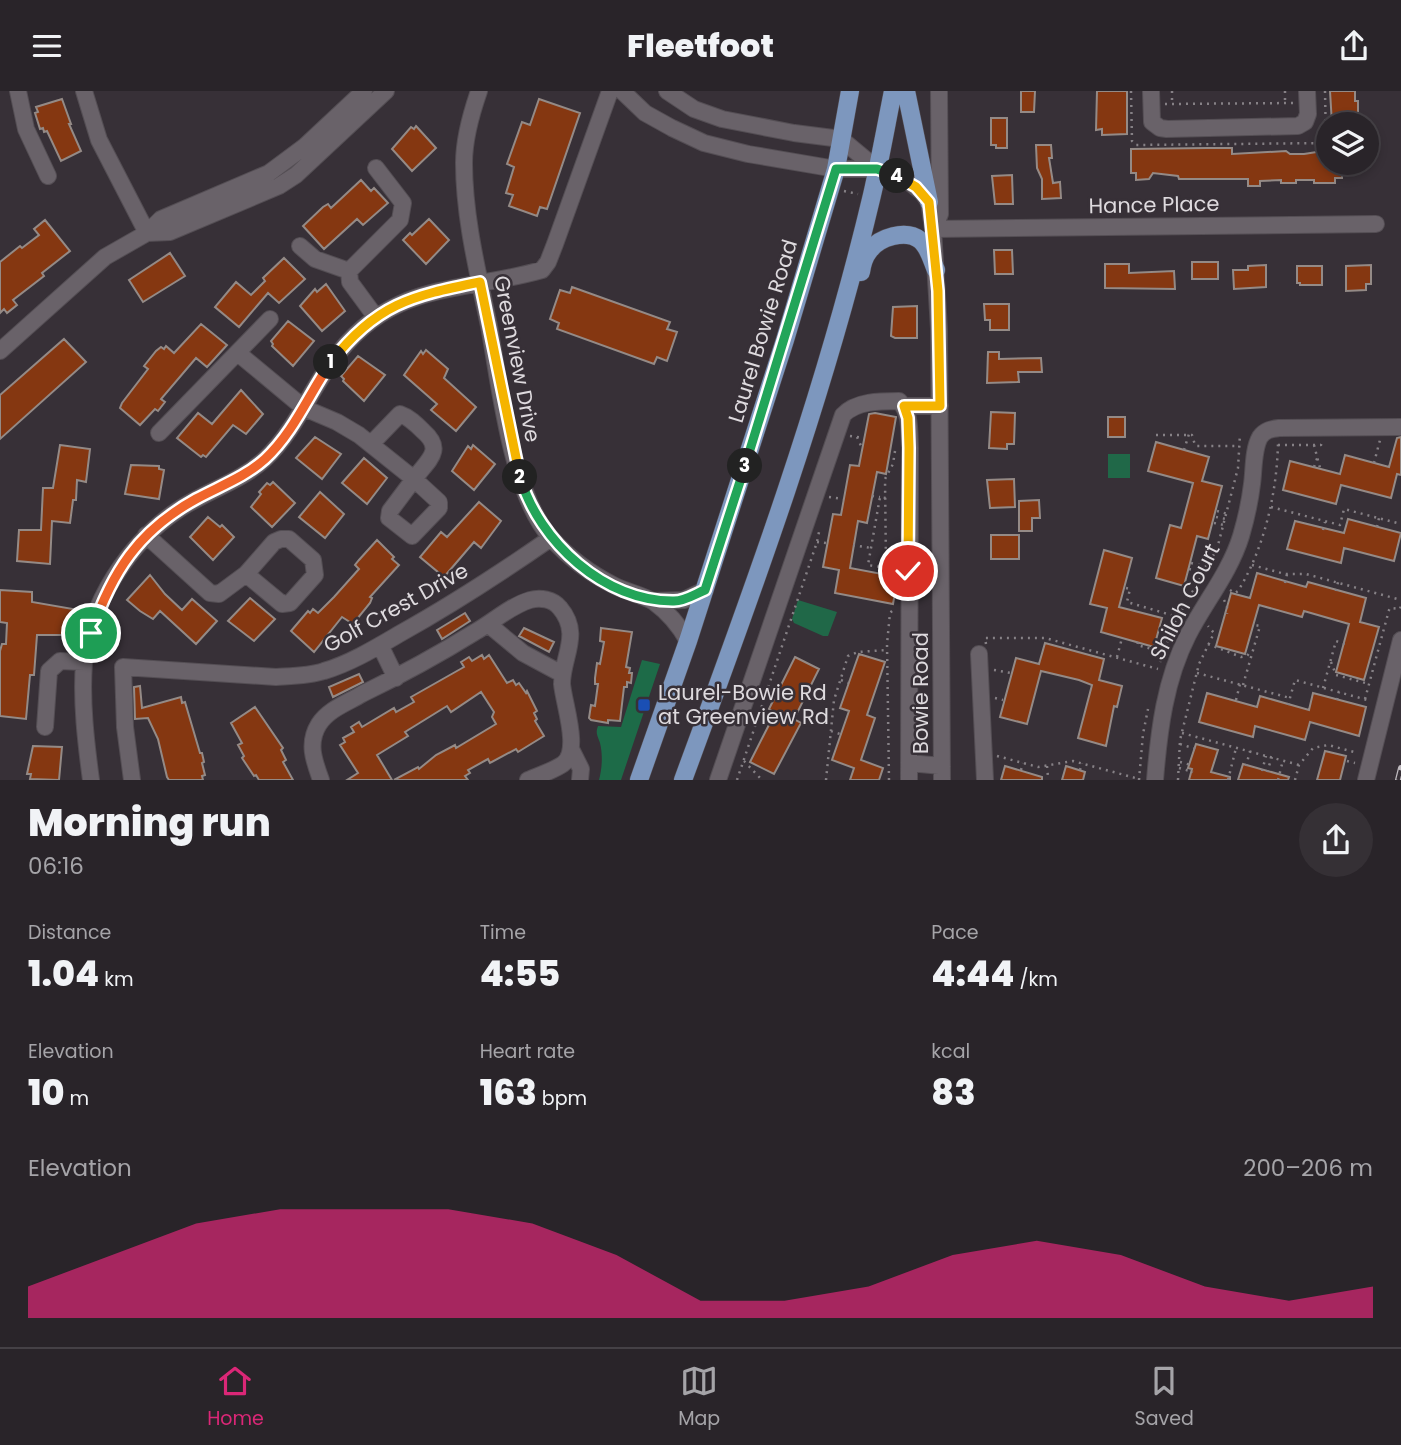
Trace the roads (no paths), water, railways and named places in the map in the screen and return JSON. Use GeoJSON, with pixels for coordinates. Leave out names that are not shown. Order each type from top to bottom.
{"type":"FeatureCollection","features":[{"type":"Feature","properties":{"kind":"main road","name":"Laurel Bowie Road"},"geometry":{"type":"LineString","coordinates":[[639,780],[705,590],[785,340],[836,169],[850,91]]}},
{"type":"Feature","properties":{"kind":"main road"},"geometry":{"type":"LineString","coordinates":[[683,780],[764,555],[834,335],[877,169],[893,91]]}},
{"type":"Feature","properties":{"kind":"main road"},"geometry":{"type":"LineString","coordinates":[[906,91],[929,202]]}},
{"type":"Feature","properties":{"kind":"main road"},"geometry":{"type":"LineString","coordinates":[[834,335],[843,329],[866,256],[875,244],[893,236],[911,235],[925,246],[936,270]]}},
{"type":"Feature","properties":{"kind":"street"},"geometry":{"type":"LineString","coordinates":[[18,91],[26,129],[48,176]]}},
{"type":"Feature","properties":{"kind":"street"},"geometry":{"type":"LineString","coordinates":[[84,91],[99,140],[147,233]]}},
{"type":"Feature","properties":{"kind":"street"},"geometry":{"type":"LineString","coordinates":[[0,351],[105,257],[147,233],[162,219],[269,173],[285,163],[364,91]]}},
{"type":"Feature","properties":{"kind":"street"},"geometry":{"type":"LineString","coordinates":[[147,233],[170,232],[279,186],[296,175],[386,91]]}},
{"type":"Feature","properties":{"kind":"street","name":"Greenview Drive"},"geometry":{"type":"LineString","coordinates":[[479,91],[467,133],[464,161],[467,201],[480,282],[517,467],[532,508],[551,538],[581,566],[635,595],[653,601],[678,622],[688,641]]}},
{"type":"Feature","properties":{"kind":"street"},"geometry":{"type":"LineString","coordinates":[[91,780],[84,662],[91,633],[106,593],[122,564],[146,535],[180,508],[243,476],[264,460],[285,437],[331,362],[354,334],[375,316],[416,297],[542,270],[548,263],[610,91]]}},
{"type":"Feature","properties":{"kind":"street"},"geometry":{"type":"LineString","coordinates":[[622,91],[645,113],[704,143],[748,154],[836,169],[877,169]]}},
{"type":"Feature","properties":{"kind":"street"},"geometry":{"type":"LineString","coordinates":[[667,91],[694,109],[722,119],[841,139],[877,169],[909,182],[922,192],[929,202]]}},
{"type":"Feature","properties":{"kind":"street","name":"Bowie Road"},"geometry":{"type":"LineString","coordinates":[[933,229],[940,214],[939,91]]}},
{"type":"Feature","properties":{"kind":"street"},"geometry":{"type":"LineString","coordinates":[[1151,98],[1152,121],[1160,128],[1167,129],[1298,126],[1305,122],[1307,97]]}},
{"type":"Feature","properties":{"kind":"street"},"geometry":{"type":"LineString","coordinates":[[349,277],[403,214],[403,203],[376,168]]}},
{"type":"Feature","properties":{"kind":"street","name":"Bowie Road"},"geometry":{"type":"LineString","coordinates":[[929,202],[940,328],[942,773]]}},
{"type":"Feature","properties":{"kind":"street","name":"Hance Place"},"geometry":{"type":"LineString","coordinates":[[933,229],[1376,224]]}},
{"type":"Feature","properties":{"kind":"street"},"geometry":{"type":"LineString","coordinates":[[300,246],[315,259],[349,277],[375,316]]}},
{"type":"Feature","properties":{"kind":"street"},"geometry":{"type":"LineString","coordinates":[[159,433],[239,354],[270,319]]}},
{"type":"Feature","properties":{"kind":"street"},"geometry":{"type":"LineString","coordinates":[[239,354],[304,408],[337,422],[372,443],[414,479],[434,452],[435,445],[433,439],[407,417],[400,415],[372,443]]}},
{"type":"Feature","properties":{"kind":"street"},"geometry":{"type":"LineString","coordinates":[[718,780],[843,415],[859,404],[899,401],[908,418],[909,448],[909,780]]}},
{"type":"Feature","properties":{"kind":"street"},"geometry":{"type":"LineString","coordinates":[[904,406],[940,406]]}},
{"type":"Feature","properties":{"kind":"street","name":"Shiloh Court"},"geometry":{"type":"LineString","coordinates":[[1147,779],[1172,672],[1189,633],[1224,575],[1241,537],[1257,443],[1264,432],[1279,428],[1401,427]]}},
{"type":"Feature","properties":{"kind":"street"},"geometry":{"type":"LineString","coordinates":[[146,535],[204,589],[219,594],[246,573]]}},
{"type":"Feature","properties":{"kind":"street","name":"Golf Crest Drive"},"geometry":{"type":"LineString","coordinates":[[132,780],[125,727],[123,667],[240,675],[297,676],[324,672],[380,645],[478,588],[551,538]]}},
{"type":"Feature","properties":{"kind":"street"},"geometry":{"type":"LineString","coordinates":[[653,601],[684,600],[705,590]]}},
{"type":"Feature","properties":{"kind":"street"},"geometry":{"type":"LineString","coordinates":[[321,780],[312,755],[312,743],[318,725],[334,709],[396,678],[508,610],[540,599],[555,603],[566,618],[570,636],[569,654],[562,674],[572,751],[581,769],[580,780]]}},
{"type":"Feature","properties":{"kind":"street"},"geometry":{"type":"LineString","coordinates":[[488,624],[523,653],[562,674]]}},
{"type":"Feature","properties":{"kind":"street"},"geometry":{"type":"LineString","coordinates":[[1366,780],[1401,640]]}},
{"type":"Feature","properties":{"kind":"street"},"geometry":{"type":"LineString","coordinates":[[380,645],[396,678]]}},
{"type":"Feature","properties":{"kind":"street"},"geometry":{"type":"LineString","coordinates":[[984,657],[985,780]]}},
{"type":"Feature","properties":{"kind":"street"},"geometry":{"type":"LineString","coordinates":[[45,727],[49,671],[52,666],[60,661],[84,662]]}},
{"type":"Feature","properties":{"kind":"street"},"geometry":{"type":"LineString","coordinates":[[528,780],[562,765],[572,751]]}},
{"type":"Feature","properties":{"kind":"street"},"geometry":{"type":"LineString","coordinates":[[909,763],[942,773]]}},
{"type":"Feature","properties":{"kind":"railway"},"geometry":{"type":"LineString","coordinates":[[1398,780],[1401,768]]}},
{"type":"Feature","properties":{"kind":"place","name":"Laurel-Bowie Rd at Greenview Rd"},"geometry":{"type":"Point","coordinates":[644,705]}}]}
